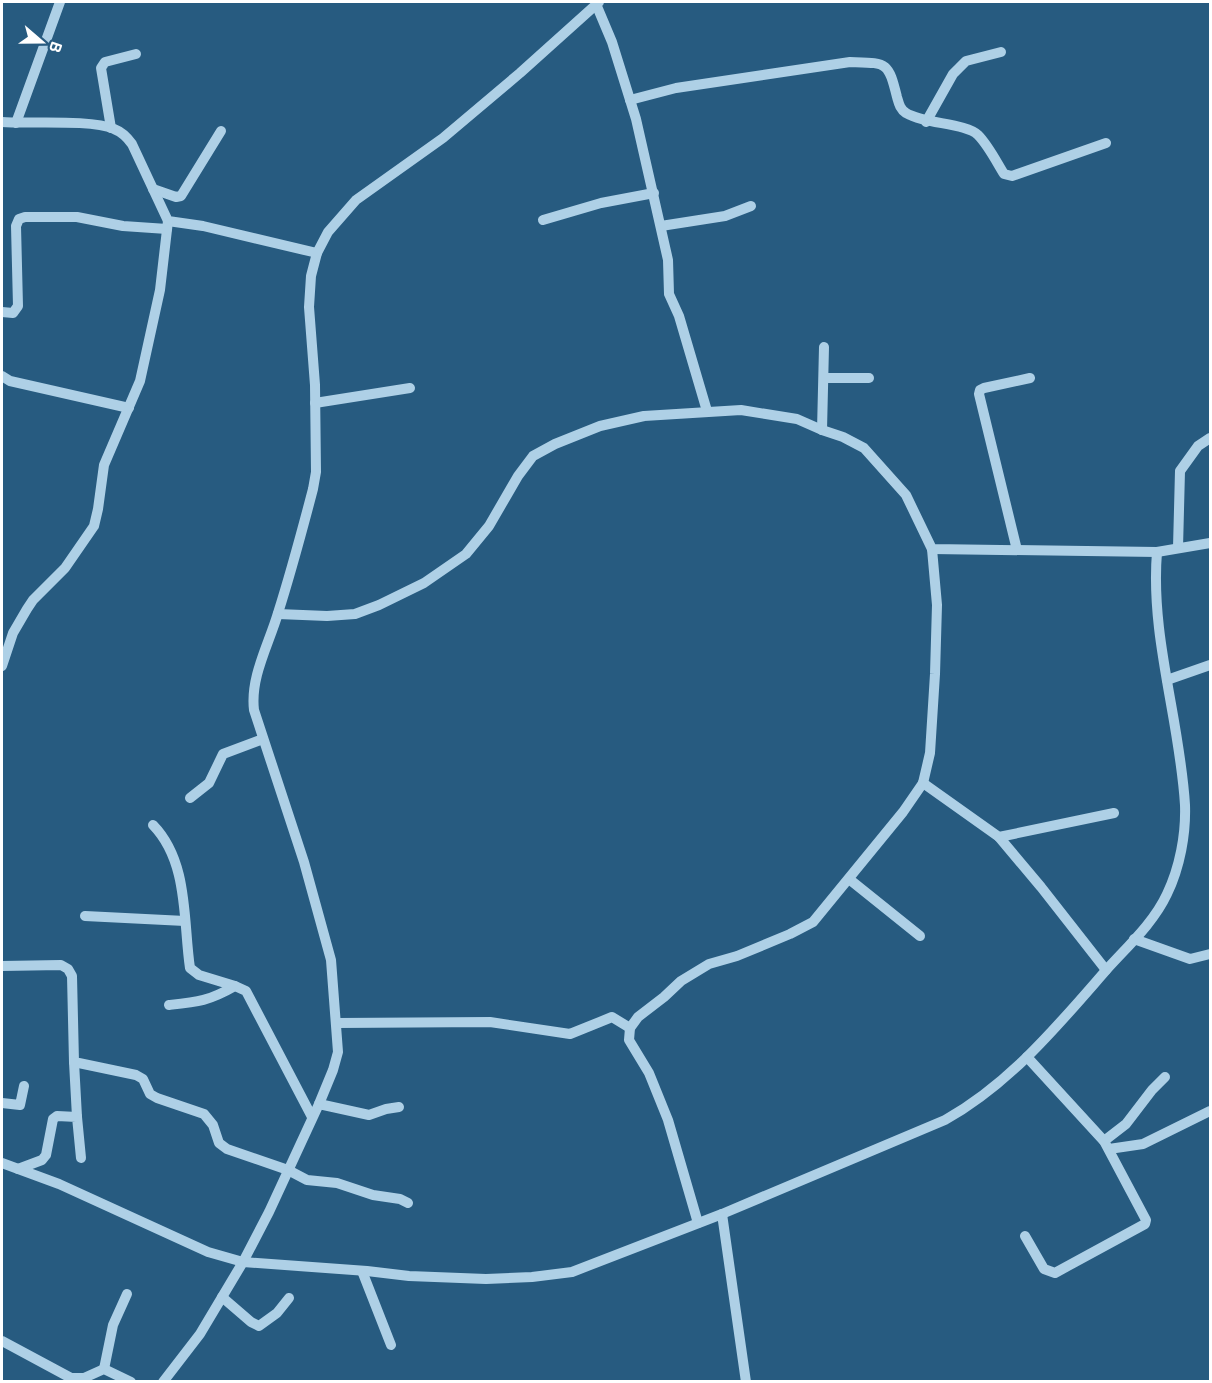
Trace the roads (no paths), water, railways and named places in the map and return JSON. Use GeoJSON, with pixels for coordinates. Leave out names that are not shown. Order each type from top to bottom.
{"type":"FeatureCollection","features":[{"type":"Feature","properties":{"kind":"street"},"geometry":{"type":"LineString","coordinates":[[16,123],[60,2]]}},
{"type":"Feature","properties":{"kind":"street"},"geometry":{"type":"LineString","coordinates":[[163,1382],[200,1334],[243,1262],[319,1104],[338,1052],[331,960],[303,862],[262,739],[252,697],[278,614],[316,472],[315,403],[309,307],[311,276],[317,253],[328,232],[356,200],[443,138],[598,3],[636,119],[668,260],[669,294],[679,316],[707,411]]}},
{"type":"Feature","properties":{"kind":"street"},"geometry":{"type":"LineString","coordinates":[[926,122],[953,74],[966,61],[1001,52]]}},
{"type":"Feature","properties":{"kind":"street"},"geometry":{"type":"LineString","coordinates":[[111,128],[102,64],[136,54]]}},
{"type":"Feature","properties":{"kind":"street"},"geometry":{"type":"LineString","coordinates":[[630,99],[698,84],[850,62],[875,62],[885,65],[890,72],[900,107],[906,113],[926,122],[974,132],[1007,176],[1106,143]]}},
{"type":"Feature","properties":{"kind":"street"},"geometry":{"type":"LineString","coordinates":[[2,122],[90,124],[111,128],[125,136],[132,144],[167,225],[160,290],[140,381],[104,465],[94,526],[65,568],[27,609],[13,633],[2,666]]}},
{"type":"Feature","properties":{"kind":"street"},"geometry":{"type":"LineString","coordinates":[[153,189],[176,197],[181,196],[221,131]]}},
{"type":"Feature","properties":{"kind":"street"},"geometry":{"type":"LineString","coordinates":[[543,220],[601,203],[654,193]]}},
{"type":"Feature","properties":{"kind":"street"},"geometry":{"type":"LineString","coordinates":[[661,226],[725,216],[751,206]]}},
{"type":"Feature","properties":{"kind":"street"},"geometry":{"type":"LineString","coordinates":[[2,312],[13,313],[18,306],[16,226],[20,219],[26,217],[77,217],[123,226],[203,226],[317,253]]}},
{"type":"Feature","properties":{"kind":"street"},"geometry":{"type":"LineString","coordinates":[[822,430],[824,347]]}},
{"type":"Feature","properties":{"kind":"street"},"geometry":{"type":"LineString","coordinates":[[2,376],[19,384],[129,408]]}},
{"type":"Feature","properties":{"kind":"street"},"geometry":{"type":"LineString","coordinates":[[824,378],[868,378]]}},
{"type":"Feature","properties":{"kind":"street"},"geometry":{"type":"LineString","coordinates":[[1017,550],[979,394],[984,388],[1030,378]]}},
{"type":"Feature","properties":{"kind":"street"},"geometry":{"type":"LineString","coordinates":[[315,403],[411,388]]}},
{"type":"Feature","properties":{"kind":"street"},"geometry":{"type":"LineString","coordinates":[[278,614],[327,616],[355,614],[424,583],[466,554],[489,526],[518,476],[533,456],[555,444],[600,426],[644,416],[741,410],[797,419],[864,448],[906,495],[932,549],[937,605],[930,753],[923,783],[903,812],[813,922],[804,928],[737,956],[709,964],[681,981],[638,1017],[630,1028],[629,1040],[649,1073],[668,1120],[698,1223]]}},
{"type":"Feature","properties":{"kind":"street"},"geometry":{"type":"LineString","coordinates":[[1178,548],[1180,471],[1198,446],[1210,438]]}},
{"type":"Feature","properties":{"kind":"street"},"geometry":{"type":"LineString","coordinates":[[932,549],[1157,552],[1210,543]]}},
{"type":"Feature","properties":{"kind":"street"},"geometry":{"type":"LineString","coordinates":[[2,1163],[59,1184],[208,1252],[243,1262],[410,1276],[486,1279],[532,1277],[572,1272],[722,1214],[945,1119],[977,1099],[1027,1058],[1134,939],[1167,895],[1184,837],[1185,806],[1154,583],[1157,552]]}},
{"type":"Feature","properties":{"kind":"street"},"geometry":{"type":"LineString","coordinates":[[1167,680],[1210,665]]}},
{"type":"Feature","properties":{"kind":"street"},"geometry":{"type":"LineString","coordinates":[[190,798],[209,783],[223,754],[262,739]]}},
{"type":"Feature","properties":{"kind":"street"},"geometry":{"type":"LineString","coordinates":[[923,783],[999,837],[1106,970]]}},
{"type":"Feature","properties":{"kind":"street"},"geometry":{"type":"LineString","coordinates":[[999,837],[1114,813]]}},
{"type":"Feature","properties":{"kind":"street"},"geometry":{"type":"LineString","coordinates":[[153,825],[164,836],[178,872],[184,903],[189,968],[199,975],[246,991],[312,1117]]}},
{"type":"Feature","properties":{"kind":"street"},"geometry":{"type":"LineString","coordinates":[[849,879],[920,936]]}},
{"type":"Feature","properties":{"kind":"street"},"geometry":{"type":"LineString","coordinates":[[86,916],[185,921]]}},
{"type":"Feature","properties":{"kind":"street"},"geometry":{"type":"LineString","coordinates":[[1134,939],[1190,959],[1210,954]]}},
{"type":"Feature","properties":{"kind":"street"},"geometry":{"type":"LineString","coordinates":[[2,966],[61,965],[68,969],[72,976],[74,1062],[81,1158]]}},
{"type":"Feature","properties":{"kind":"street"},"geometry":{"type":"LineString","coordinates":[[169,1005],[202,1002],[217,997],[235,986]]}},
{"type":"Feature","properties":{"kind":"street"},"geometry":{"type":"LineString","coordinates":[[337,1023],[490,1022],[570,1034],[612,1017],[630,1028]]}},
{"type":"Feature","properties":{"kind":"street"},"geometry":{"type":"LineString","coordinates":[[1025,1236],[1044,1269],[1055,1273],[1144,1224],[1146,1220],[1106,1145],[1027,1058]]}},
{"type":"Feature","properties":{"kind":"street"},"geometry":{"type":"LineString","coordinates":[[74,1062],[136,1075],[144,1079],[150,1094],[204,1114],[213,1125],[219,1143],[227,1149],[307,1179],[337,1183],[408,1203]]}},
{"type":"Feature","properties":{"kind":"street"},"geometry":{"type":"LineString","coordinates":[[1106,1145],[1165,1077]]}},
{"type":"Feature","properties":{"kind":"street"},"geometry":{"type":"LineString","coordinates":[[2,1103],[20,1105],[24,1086]]}},
{"type":"Feature","properties":{"kind":"street"},"geometry":{"type":"LineString","coordinates":[[319,1104],[369,1115],[399,1107]]}},
{"type":"Feature","properties":{"kind":"street"},"geometry":{"type":"LineString","coordinates":[[1106,1145],[1143,1144],[1210,1111]]}},
{"type":"Feature","properties":{"kind":"street"},"geometry":{"type":"LineString","coordinates":[[18,1169],[42,1160],[46,1155],[53,1119],[57,1116],[77,1117]]}},
{"type":"Feature","properties":{"kind":"street"},"geometry":{"type":"LineString","coordinates":[[722,1214],[746,1382]]}},
{"type":"Feature","properties":{"kind":"street"},"geometry":{"type":"LineString","coordinates":[[362,1271],[391,1345]]}},
{"type":"Feature","properties":{"kind":"street"},"geometry":{"type":"LineString","coordinates":[[104,1369],[113,1325],[127,1294]]}},
{"type":"Feature","properties":{"kind":"street"},"geometry":{"type":"LineString","coordinates":[[222,1298],[259,1326],[277,1313],[289,1298]]}},
{"type":"Feature","properties":{"kind":"street"},"geometry":{"type":"LineString","coordinates":[[2,1341],[71,1378],[84,1378],[104,1369],[131,1382]]}}]}
